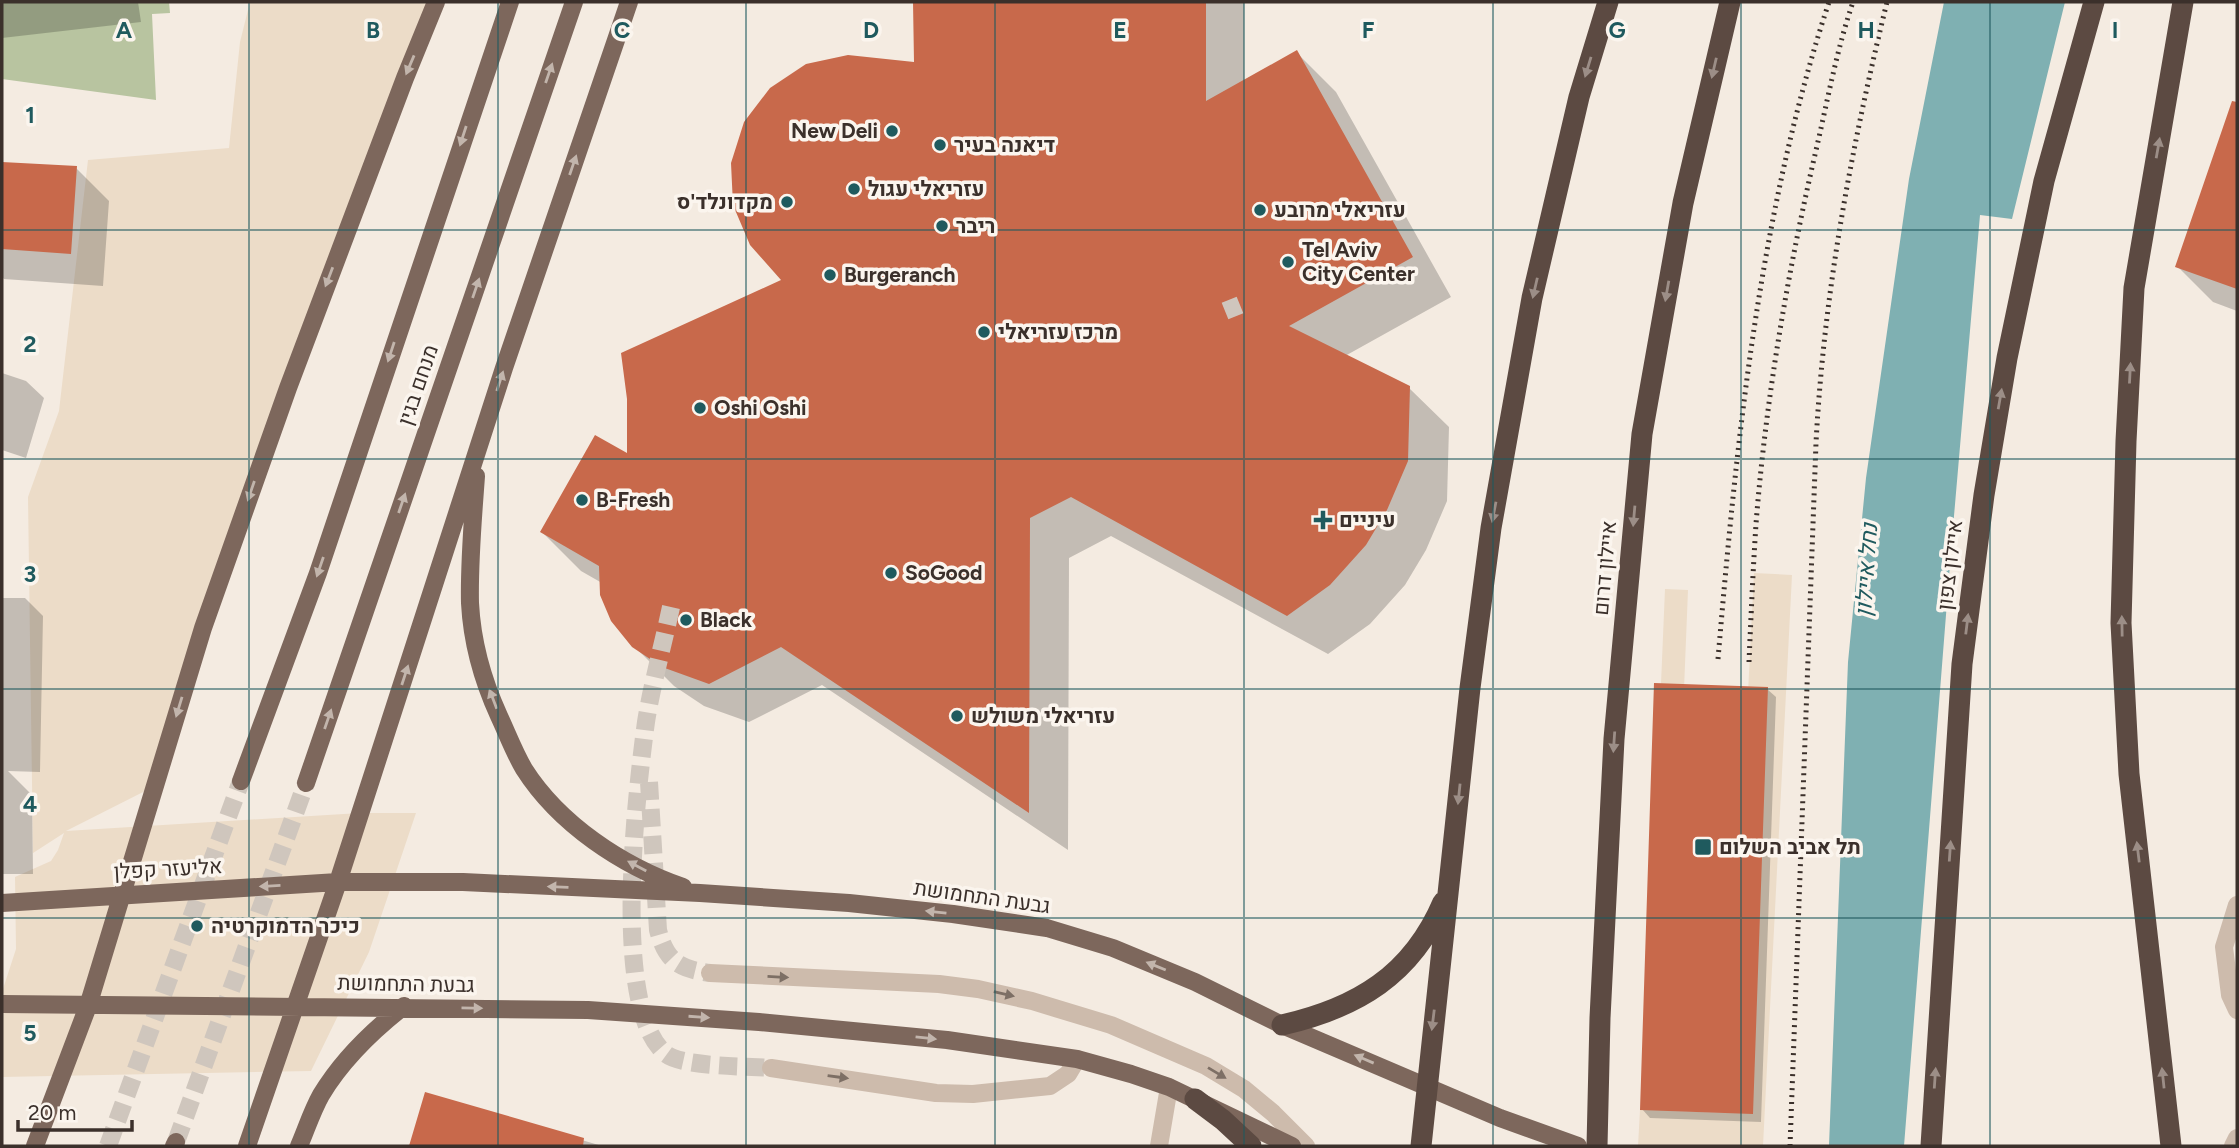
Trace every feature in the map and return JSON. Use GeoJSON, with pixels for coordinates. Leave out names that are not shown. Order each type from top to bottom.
{"type":"FeatureCollection","features":[{"type":"Feature","properties":{"kind":"highway"},"geometry":{"type":"LineString","coordinates":[[1421,1146],[1470,688],[1491,528],[1535,286],[1578,97],[1608,2]]}},
{"type":"Feature","properties":{"kind":"highway","name":"איילון דרום"},"geometry":{"type":"LineString","coordinates":[[1597,1146],[1600,1018],[1614,739],[1642,434],[1683,204],[1730,2]]}},
{"type":"Feature","properties":{"kind":"highway","name":"איילון צפון"},"geometry":{"type":"LineString","coordinates":[[1931,1146],[1962,664],[1984,495],[2007,358],[2044,181],[2094,2]]}},
{"type":"Feature","properties":{"kind":"highway"},"geometry":{"type":"LineString","coordinates":[[2171,1146],[2129,774],[2121,623],[2134,288],[2183,2]]}},
{"type":"Feature","properties":{"kind":"highway"},"geometry":{"type":"LineString","coordinates":[[1283,1025],[1337,1009],[1379,986],[1420,941],[1441,907],[1449,887]]}},
{"type":"Feature","properties":{"kind":"highway"},"geometry":{"type":"LineString","coordinates":[[1195,1099],[1223,1119],[1251,1146]]}},
{"type":"Feature","properties":{"kind":"main road"},"geometry":{"type":"LineString","coordinates":[[35,1146],[88,1006],[203,628],[288,388],[436,2]]}},
{"type":"Feature","properties":{"kind":"main road","name":"מנחם בגין"},"geometry":{"type":"LineString","coordinates":[[241,781],[318,573],[510,2]]}},
{"type":"Feature","properties":{"kind":"main road","name":"מנחם בגין"},"geometry":{"type":"LineString","coordinates":[[306,783],[574,2]]}},
{"type":"Feature","properties":{"kind":"main road"},"geometry":{"type":"LineString","coordinates":[[247,1146],[338,883],[479,446],[629,2]]}},
{"type":"Feature","properties":{"kind":"main road"},"geometry":{"type":"LineString","coordinates":[[479,446],[471,540],[470,605],[477,656],[493,702],[523,768],[546,797],[578,828],[607,850],[672,883],[699,892]]}},
{"type":"Feature","properties":{"kind":"main road","name":"אליעזר קפלן"},"geometry":{"type":"LineString","coordinates":[[2,903],[338,883]]}},
{"type":"Feature","properties":{"kind":"main road","name":"גבעת התחמושת"},"geometry":{"type":"LineString","coordinates":[[338,883],[463,883],[699,892],[849,903],[953,914],[1047,928],[1114,948],[1184,977],[1283,1025],[1500,1118],[1578,1146]]}},
{"type":"Feature","properties":{"kind":"main road"},"geometry":{"type":"LineString","coordinates":[[2,1004],[296,1006]]}},
{"type":"Feature","properties":{"kind":"main road","name":"גבעת התחמושת"},"geometry":{"type":"LineString","coordinates":[[296,1006],[588,1010],[759,1021],[947,1041],[1077,1059],[1170,1087],[1292,1146]]}},
{"type":"Feature","properties":{"kind":"main road"},"geometry":{"type":"LineString","coordinates":[[299,1146],[320,1097],[336,1073],[361,1043],[404,1006]]}},
{"type":"Feature","properties":{"kind":"lane"},"geometry":{"type":"LineString","coordinates":[[2237,905],[2224,947],[2230,995],[2237,1010]]}},
{"type":"Feature","properties":{"kind":"lane"},"geometry":{"type":"LineString","coordinates":[[710,973],[939,984],[1032,1001],[1111,1025],[1206,1066],[1244,1089],[1283,1122],[1306,1146]]}},
{"type":"Feature","properties":{"kind":"lane"},"geometry":{"type":"LineString","coordinates":[[771,1068],[936,1093],[973,1094],[1051,1086],[1068,1074],[1077,1059]]}},
{"type":"Feature","properties":{"kind":"lane"},"geometry":{"type":"LineString","coordinates":[[1159,1146],[1170,1087]]}},
{"type":"Feature","properties":{"kind":"lane"},"geometry":{"type":"LineString","coordinates":[[2233,1146],[2237,1138]]}},
{"type":"Feature","properties":{"kind":"green space"},"geometry":{"type":"Polygon","coordinates":[[[2,2],[169,2],[170,13],[152,14],[156,100],[2,79],[2,2]]]}},
{"type":"Feature","properties":{"kind":"shaded area"},"geometry":{"type":"Polygon","coordinates":[[[250,2],[436,2],[405,78],[155,786],[66,831],[360,813],[416,813],[369,952],[311,1071],[2,1077],[2,992],[16,949],[15,877],[51,861],[64,833],[33,853],[28,497],[59,411],[88,160],[229,148],[240,42],[250,2]]]}},
{"type":"Feature","properties":{"kind":"shaded area"},"geometry":{"type":"Polygon","coordinates":[[[1754,573],[1792,575],[1763,1146],[1638,1146],[1640,1110],[1643,1110],[1665,589],[1688,590],[1667,1111],[1727,1113],[1754,573]]]}},
{"type":"Feature","properties":{"kind":"water","name":"נחל איילון"},"geometry":{"type":"Polygon","coordinates":[[[1944,2],[2065,2],[2012,219],[1980,215],[1904,1146],[1829,1146],[1848,662],[1866,478],[1909,179],[1944,2]]]}},
{"type":"Feature","properties":{"kind":"building","name":"מרכז עזריאלי"},"geometry":{"type":"Polygon","coordinates":[[[913,2],[1206,2],[1206,101],[1297,50],[1413,257],[1289,326],[1410,386],[1408,461],[1387,510],[1366,545],[1330,585],[1287,616],[1071,497],[1030,518],[1029,813],[781,647],[709,684],[662,667],[632,647],[611,621],[600,595],[599,566],[540,532],[595,435],[627,453],[627,399],[621,353],[781,280],[750,245],[733,205],[731,163],[744,122],[770,88],[806,64],[848,55],[914,62],[913,2]]]}},
{"type":"Feature","properties":{"kind":"building"},"geometry":{"type":"Polygon","coordinates":[[[2232,101],[2237,102],[2237,289],[2175,267],[2232,101]]]}},
{"type":"Feature","properties":{"kind":"building"},"geometry":{"type":"Polygon","coordinates":[[[2,162],[77,166],[71,254],[2,249],[2,162]]]}},
{"type":"Feature","properties":{"kind":"building"},"geometry":{"type":"Polygon","coordinates":[[[1654,683],[1768,687],[1753,1114],[1640,1110],[1654,683]]]}},
{"type":"Feature","properties":{"kind":"building"},"geometry":{"type":"Polygon","coordinates":[[[425,1092],[584,1138],[583,1146],[409,1146],[425,1092]]]}},
{"type":"Feature","properties":{"kind":"tunnel"},"geometry":{"type":"LineString","coordinates":[[1225,311],[1240,305]]}},
{"type":"Feature","properties":{"kind":"tunnel"},"geometry":{"type":"LineString","coordinates":[[671,607],[648,708],[637,796],[632,897],[633,947],[638,993],[649,1030],[666,1054],[700,1064],[771,1068]]}},
{"type":"Feature","properties":{"kind":"tunnel"},"geometry":{"type":"LineString","coordinates":[[108,1146],[241,781]]}},
{"type":"Feature","properties":{"kind":"tunnel"},"geometry":{"type":"LineString","coordinates":[[649,782],[658,930],[661,941],[675,962],[690,969],[710,973]]}},
{"type":"Feature","properties":{"kind":"tunnel"},"geometry":{"type":"LineString","coordinates":[[176,1142],[306,783]]}},
{"type":"Feature","properties":{"kind":"railway"},"geometry":{"type":"LineString","coordinates":[[1718,659],[1754,327],[1785,163],[1829,2]]}},
{"type":"Feature","properties":{"kind":"railway"},"geometry":{"type":"LineString","coordinates":[[1749,662],[1760,476],[1779,334],[1806,193],[1837,56],[1853,2]]}},
{"type":"Feature","properties":{"kind":"railway"},"geometry":{"type":"LineString","coordinates":[[1790,1146],[1820,387],[1841,221],[1887,2]]}},
{"type":"Feature","properties":{"kind":"place","name":"New Deli"},"geometry":{"type":"Point","coordinates":[892,131]}},
{"type":"Feature","properties":{"kind":"place","name":"דיאנה בעיר"},"geometry":{"type":"Point","coordinates":[940,145]}},
{"type":"Feature","properties":{"kind":"place","name":"עזריאלי עגול"},"geometry":{"type":"Point","coordinates":[854,189]}},
{"type":"Feature","properties":{"kind":"place","name":"מקדונלד'ס"},"geometry":{"type":"Point","coordinates":[787,202]}},
{"type":"Feature","properties":{"kind":"place","name":"עזריאלי מרובע"},"geometry":{"type":"Point","coordinates":[1260,210]}},
{"type":"Feature","properties":{"kind":"place","name":"ריבר"},"geometry":{"type":"Point","coordinates":[942,226]}},
{"type":"Feature","properties":{"kind":"place","name":"Tel Aviv City Center"},"geometry":{"type":"Point","coordinates":[1288,262]}},
{"type":"Feature","properties":{"kind":"place","name":"Burgeranch"},"geometry":{"type":"Point","coordinates":[830,275]}},
{"type":"Feature","properties":{"kind":"place","name":"מרכז עזריאלי"},"geometry":{"type":"Point","coordinates":[984,332]}},
{"type":"Feature","properties":{"kind":"place","name":"Oshi Oshi"},"geometry":{"type":"Point","coordinates":[700,408]}},
{"type":"Feature","properties":{"kind":"place","name":"B-Fresh"},"geometry":{"type":"Point","coordinates":[582,500]}},
{"type":"Feature","properties":{"kind":"place","name":"עיניים"},"geometry":{"type":"Point","coordinates":[1323,520]}},
{"type":"Feature","properties":{"kind":"place","name":"SoGood"},"geometry":{"type":"Point","coordinates":[891,573]}},
{"type":"Feature","properties":{"kind":"place","name":"Black"},"geometry":{"type":"Point","coordinates":[686,620]}},
{"type":"Feature","properties":{"kind":"place","name":"עזריאלי משולש"},"geometry":{"type":"Point","coordinates":[957,716]}},
{"type":"Feature","properties":{"kind":"place","name":"תל אביב השלום"},"geometry":{"type":"Point","coordinates":[1703,847]}},
{"type":"Feature","properties":{"kind":"place","name":"כיכר הדמוקרטיה"},"geometry":{"type":"Point","coordinates":[197,926]}}]}
